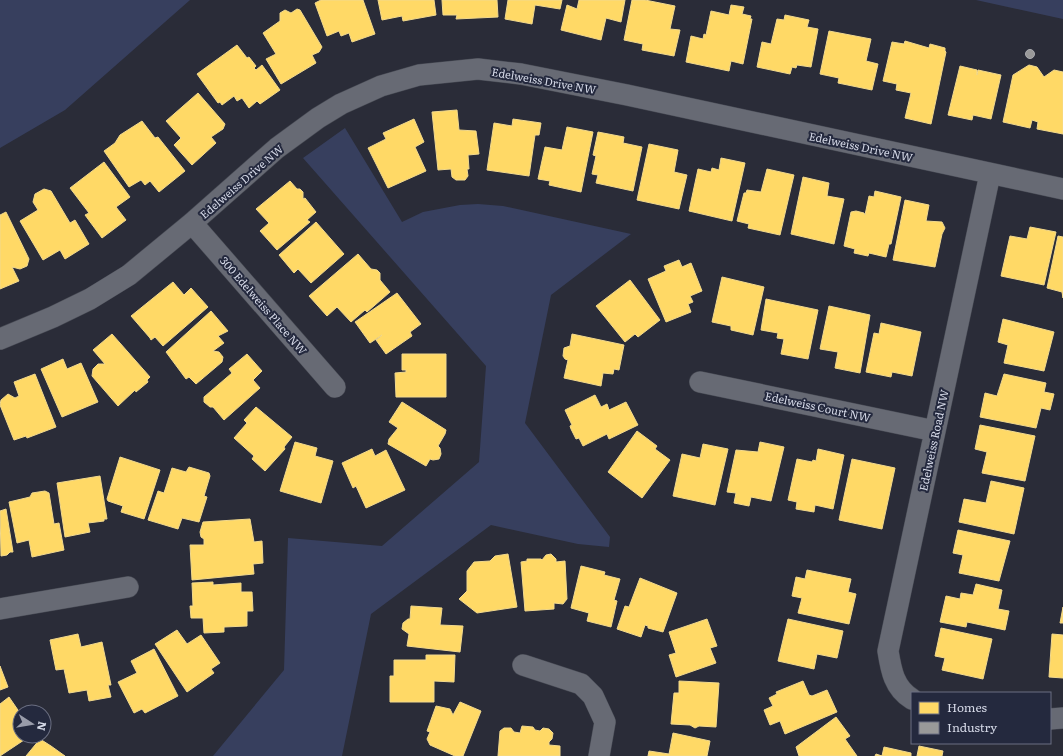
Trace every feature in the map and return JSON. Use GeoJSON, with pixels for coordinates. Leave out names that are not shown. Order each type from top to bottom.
{"type":"FeatureCollection","features":[{"type":"Feature","properties":{"kind":"street","name":"Edelweiss Drive NW"},"geometry":{"type":"LineString","coordinates":[[0,338],[52,317],[90,299],[129,275],[192,223],[277,148],[318,118],[341,104],[380,86],[419,75],[478,69],[521,74],[626,94],[1063,189]]}},
{"type":"Feature","properties":{"kind":"street","name":"Edelweiss Road NW"},"geometry":{"type":"LineString","coordinates":[[911,698],[905,695],[892,674],[888,651],[990,174]]}},
{"type":"Feature","properties":{"kind":"street","name":"300 Edelweiss Place NW"},"geometry":{"type":"LineString","coordinates":[[192,223],[335,388]]}},
{"type":"Feature","properties":{"kind":"street","name":"Edelweiss Court NW"},"geometry":{"type":"LineString","coordinates":[[700,382],[935,431]]}},
{"type":"Feature","properties":{"kind":"street"},"geometry":{"type":"LineString","coordinates":[[0,609],[128,587]]}},
{"type":"Feature","properties":{"kind":"street"},"geometry":{"type":"LineString","coordinates":[[523,665],[581,684],[593,696],[604,722],[598,756]]}},
{"type":"Feature","properties":{"kind":"street"},"geometry":{"type":"LineString","coordinates":[[1051,719],[1063,718]]}},
{"type":"Feature","properties":{"kind":"shaded area"},"geometry":{"type":"Polygon","coordinates":[[[0,0],[190,0],[65,110],[0,148],[0,0]]]}},
{"type":"Feature","properties":{"kind":"shaded area"},"geometry":{"type":"Polygon","coordinates":[[[976,0],[1063,0],[1063,19],[976,0]]]}},
{"type":"Feature","properties":{"kind":"shaded area"},"geometry":{"type":"Polygon","coordinates":[[[345,128],[402,222],[423,212],[460,205],[478,204],[503,206],[631,234],[551,295],[525,423],[610,537],[609,547],[578,544],[491,525],[371,614],[342,756],[213,756],[284,670],[288,538],[382,546],[479,462],[486,366],[303,158],[345,128]]]}},
{"type":"Feature","properties":{"kind":"building: Homes"},"geometry":{"type":"Polygon","coordinates":[[[321,0],[363,0],[375,34],[352,42],[349,33],[341,36],[339,31],[327,36],[315,3],[321,0]]]}},
{"type":"Feature","properties":{"kind":"building: Homes"},"geometry":{"type":"Polygon","coordinates":[[[378,0],[434,0],[436,15],[403,21],[402,16],[382,20],[378,0]]]}},
{"type":"Feature","properties":{"kind":"building: Homes"},"geometry":{"type":"Polygon","coordinates":[[[442,0],[497,0],[498,17],[456,19],[457,15],[443,15],[442,0]]]}},
{"type":"Feature","properties":{"kind":"building: Homes"},"geometry":{"type":"Polygon","coordinates":[[[508,0],[562,0],[560,9],[535,5],[532,24],[505,19],[508,0]]]}},
{"type":"Feature","properties":{"kind":"building: Homes"},"geometry":{"type":"Polygon","coordinates":[[[579,0],[625,0],[621,22],[606,18],[601,40],[561,30],[567,5],[577,9],[579,0]]]}},
{"type":"Feature","properties":{"kind":"building: Homes"},"geometry":{"type":"Polygon","coordinates":[[[632,0],[645,0],[675,6],[670,29],[680,30],[674,56],[642,50],[643,44],[624,40],[632,0]]]}},
{"type":"Feature","properties":{"kind":"building: Homes"},"geometry":{"type":"Polygon","coordinates":[[[731,5],[744,7],[742,14],[751,16],[750,19],[752,19],[743,64],[731,61],[729,71],[686,62],[691,36],[703,39],[704,34],[706,35],[711,11],[729,15],[731,5]]]}},
{"type":"Feature","properties":{"kind":"building: Homes"},"geometry":{"type":"Polygon","coordinates":[[[297,9],[300,10],[322,47],[319,52],[312,55],[316,63],[281,84],[266,59],[276,54],[263,33],[280,21],[280,13],[285,10],[291,13],[297,9]]]}},
{"type":"Feature","properties":{"kind":"building: Homes"},"geometry":{"type":"Polygon","coordinates":[[[785,15],[809,20],[807,27],[818,29],[811,67],[797,65],[796,68],[792,67],[790,74],[757,67],[762,42],[771,44],[777,19],[784,20],[785,15]]]}},
{"type":"Feature","properties":{"kind":"building: Homes"},"geometry":{"type":"Polygon","coordinates":[[[829,31],[871,39],[866,61],[878,64],[872,90],[838,83],[839,78],[820,74],[829,31]]]}},
{"type":"Feature","properties":{"kind":"building: Homes"},"geometry":{"type":"Polygon","coordinates":[[[905,41],[929,48],[930,44],[945,48],[946,52],[931,124],[905,118],[911,93],[896,90],[897,84],[883,81],[892,42],[904,44],[905,41]]]}},
{"type":"Feature","properties":{"kind":"building: Homes"},"geometry":{"type":"Polygon","coordinates":[[[237,45],[247,58],[249,57],[256,66],[254,68],[256,70],[262,65],[280,90],[260,104],[257,101],[249,108],[242,98],[237,101],[234,96],[222,105],[220,102],[218,103],[197,74],[237,45]]]}},
{"type":"Feature","properties":{"kind":"building: Homes"},"geometry":{"type":"Polygon","coordinates":[[[1029,65],[1037,67],[1044,77],[1054,70],[1063,72],[1063,134],[1037,129],[1038,122],[1032,120],[1030,128],[1003,122],[1013,75],[1029,65]]]}},
{"type":"Feature","properties":{"kind":"building: Homes"},"geometry":{"type":"Polygon","coordinates":[[[960,66],[977,70],[977,75],[978,70],[1001,75],[991,119],[973,115],[972,120],[948,115],[960,66]]]}},
{"type":"Feature","properties":{"kind":"building: Homes"},"geometry":{"type":"Polygon","coordinates":[[[198,93],[225,124],[223,129],[211,137],[216,143],[192,165],[174,145],[181,138],[166,121],[198,93]]]}},
{"type":"Feature","properties":{"kind":"building: Homes"},"geometry":{"type":"Polygon","coordinates":[[[457,110],[459,130],[476,131],[479,154],[468,155],[469,169],[467,169],[468,176],[465,180],[456,180],[452,177],[451,169],[438,170],[432,112],[457,110]]]}},
{"type":"Feature","properties":{"kind":"building: Homes"},"geometry":{"type":"Polygon","coordinates":[[[414,119],[424,142],[415,147],[426,171],[388,188],[368,148],[386,139],[383,133],[414,119]]]}},
{"type":"Feature","properties":{"kind":"building: Homes"},"geometry":{"type":"Polygon","coordinates":[[[513,119],[541,123],[539,135],[535,135],[529,176],[487,170],[494,123],[512,126],[513,119]]]}},
{"type":"Feature","properties":{"kind":"building: Homes"},"geometry":{"type":"Polygon","coordinates":[[[142,121],[155,138],[158,137],[185,171],[159,192],[150,181],[145,185],[141,180],[129,187],[104,151],[115,143],[120,135],[142,121]]]}},
{"type":"Feature","properties":{"kind":"building: Homes"},"geometry":{"type":"Polygon","coordinates":[[[567,127],[593,132],[581,192],[549,185],[550,181],[538,179],[545,147],[562,150],[567,127]]]}},
{"type":"Feature","properties":{"kind":"building: Homes"},"geometry":{"type":"Polygon","coordinates":[[[598,132],[624,137],[623,143],[642,147],[633,191],[596,183],[598,175],[592,174],[596,156],[593,155],[598,132]]]}},
{"type":"Feature","properties":{"kind":"building: Homes"},"geometry":{"type":"Polygon","coordinates":[[[649,144],[678,150],[674,172],[687,175],[679,209],[637,200],[649,144]]]}},
{"type":"Feature","properties":{"kind":"building: Homes"},"geometry":{"type":"Polygon","coordinates":[[[721,158],[745,163],[732,221],[689,211],[698,169],[711,172],[712,168],[719,170],[721,158]]]}},
{"type":"Feature","properties":{"kind":"building: Homes"},"geometry":{"type":"Polygon","coordinates":[[[104,162],[130,197],[116,207],[126,220],[102,238],[85,215],[89,213],[70,188],[104,162]]]}},
{"type":"Feature","properties":{"kind":"building: Homes"},"geometry":{"type":"Polygon","coordinates":[[[767,169],[794,175],[780,235],[748,228],[749,224],[737,221],[744,193],[746,193],[747,190],[761,192],[767,169]]]}},
{"type":"Feature","properties":{"kind":"building: Homes"},"geometry":{"type":"Polygon","coordinates":[[[803,177],[829,183],[827,196],[844,199],[834,244],[791,234],[803,177]]]}},
{"type":"Feature","properties":{"kind":"building: Homes"},"geometry":{"type":"Polygon","coordinates":[[[290,181],[297,189],[300,189],[303,192],[303,199],[305,198],[316,212],[307,220],[310,222],[277,250],[260,231],[269,223],[256,209],[290,181]]]}},
{"type":"Feature","properties":{"kind":"building: Homes"},"geometry":{"type":"Polygon","coordinates":[[[44,189],[51,191],[70,223],[75,220],[89,244],[65,259],[60,250],[43,260],[20,221],[38,210],[33,202],[35,194],[44,189]]]}},
{"type":"Feature","properties":{"kind":"building: Homes"},"geometry":{"type":"Polygon","coordinates":[[[875,191],[901,197],[891,244],[889,244],[886,257],[869,253],[868,256],[854,253],[855,249],[844,246],[851,212],[856,211],[864,213],[865,215],[869,196],[874,197],[875,191]]]}},
{"type":"Feature","properties":{"kind":"building: Homes"},"geometry":{"type":"Polygon","coordinates":[[[905,200],[929,205],[926,221],[942,222],[945,228],[942,234],[935,267],[893,260],[905,200]]]}},
{"type":"Feature","properties":{"kind":"building: Homes"},"geometry":{"type":"Polygon","coordinates":[[[6,212],[29,259],[27,266],[20,269],[12,267],[19,281],[0,289],[0,215],[6,212]]]}},
{"type":"Feature","properties":{"kind":"building: Homes"},"geometry":{"type":"Polygon","coordinates":[[[316,222],[344,254],[311,283],[298,269],[294,273],[279,255],[316,222]]]}},
{"type":"Feature","properties":{"kind":"building: Homes"},"geometry":{"type":"Polygon","coordinates":[[[1030,227],[1056,232],[1044,285],[1001,276],[1010,236],[1027,239],[1030,227]]]}},
{"type":"Feature","properties":{"kind":"building: Homes"},"geometry":{"type":"Polygon","coordinates":[[[1058,236],[1063,237],[1063,298],[1062,292],[1047,288],[1058,236]]]}},
{"type":"Feature","properties":{"kind":"building: Homes"},"geometry":{"type":"Polygon","coordinates":[[[358,254],[371,269],[377,270],[380,273],[380,280],[390,292],[367,312],[365,310],[351,322],[337,307],[327,316],[309,296],[358,254]]]}},
{"type":"Feature","properties":{"kind":"building: Homes"},"geometry":{"type":"Polygon","coordinates":[[[679,260],[682,267],[691,263],[702,291],[690,296],[693,302],[688,304],[691,312],[666,322],[648,279],[666,271],[664,266],[679,260]]]}},
{"type":"Feature","properties":{"kind":"building: Homes"},"geometry":{"type":"Polygon","coordinates":[[[722,277],[764,287],[753,335],[731,330],[731,326],[712,322],[722,277]]]}},
{"type":"Feature","properties":{"kind":"building: Homes"},"geometry":{"type":"Polygon","coordinates":[[[630,280],[660,320],[638,337],[635,334],[625,342],[596,306],[630,280]]]}},
{"type":"Feature","properties":{"kind":"building: Homes"},"geometry":{"type":"Polygon","coordinates":[[[173,282],[184,295],[191,288],[208,307],[163,346],[155,337],[151,340],[131,316],[173,282]]]}},
{"type":"Feature","properties":{"kind":"building: Homes"},"geometry":{"type":"Polygon","coordinates":[[[397,293],[421,324],[410,332],[412,336],[386,354],[376,340],[382,335],[370,343],[355,322],[397,293]]]}},
{"type":"Feature","properties":{"kind":"building: Homes"},"geometry":{"type":"Polygon","coordinates":[[[766,299],[818,310],[808,359],[781,354],[784,339],[777,338],[778,333],[761,330],[766,299]]]}},
{"type":"Feature","properties":{"kind":"building: Homes"},"geometry":{"type":"Polygon","coordinates":[[[829,306],[870,315],[860,373],[835,368],[838,352],[820,349],[829,306]]]}},
{"type":"Feature","properties":{"kind":"building: Homes"},"geometry":{"type":"Polygon","coordinates":[[[211,311],[228,331],[218,336],[224,343],[213,351],[219,352],[223,357],[222,362],[196,384],[189,377],[186,379],[166,352],[211,311]]]}},
{"type":"Feature","properties":{"kind":"building: Homes"},"geometry":{"type":"Polygon","coordinates":[[[1003,319],[1054,332],[1044,371],[1004,363],[1008,345],[998,342],[1003,319]]]}},
{"type":"Feature","properties":{"kind":"building: Homes"},"geometry":{"type":"Polygon","coordinates":[[[881,323],[921,332],[912,376],[892,372],[891,377],[866,372],[874,333],[879,334],[881,323]]]}},
{"type":"Feature","properties":{"kind":"building: Homes"},"geometry":{"type":"Polygon","coordinates":[[[112,334],[150,377],[147,380],[148,382],[136,392],[135,390],[118,406],[92,376],[93,369],[98,364],[105,364],[93,350],[112,334]]]}},
{"type":"Feature","properties":{"kind":"building: Homes"},"geometry":{"type":"Polygon","coordinates":[[[572,334],[624,345],[619,370],[614,369],[613,374],[603,373],[601,386],[564,378],[568,360],[563,356],[564,348],[570,346],[572,334]]]}},
{"type":"Feature","properties":{"kind":"building: Homes"},"geometry":{"type":"Polygon","coordinates":[[[247,354],[262,371],[253,380],[260,388],[224,420],[213,407],[210,407],[204,402],[204,397],[232,373],[229,369],[247,354]]]}},
{"type":"Feature","properties":{"kind":"building: Homes"},"geometry":{"type":"Polygon","coordinates":[[[402,354],[446,354],[446,397],[396,397],[395,373],[406,372],[406,370],[402,370],[402,354]]]}},
{"type":"Feature","properties":{"kind":"building: Homes"},"geometry":{"type":"Polygon","coordinates":[[[63,359],[67,369],[81,363],[98,402],[62,417],[41,369],[63,359]]]}},
{"type":"Feature","properties":{"kind":"building: Homes"},"geometry":{"type":"Polygon","coordinates":[[[35,374],[56,427],[27,438],[26,436],[14,440],[0,405],[1,400],[8,394],[15,398],[19,396],[14,382],[35,374]]]}},
{"type":"Feature","properties":{"kind":"building: Homes"},"geometry":{"type":"Polygon","coordinates":[[[1004,374],[1046,383],[1044,392],[1054,394],[1050,410],[1041,408],[1036,428],[980,417],[985,393],[997,396],[1004,374]]]}},
{"type":"Feature","properties":{"kind":"building: Homes"},"geometry":{"type":"Polygon","coordinates":[[[595,395],[601,407],[607,404],[609,410],[626,402],[638,425],[609,439],[607,434],[583,446],[579,438],[576,439],[571,429],[570,426],[572,425],[565,410],[595,395]]]}},
{"type":"Feature","properties":{"kind":"building: Homes"},"geometry":{"type":"Polygon","coordinates":[[[402,402],[446,430],[438,446],[441,454],[439,459],[430,459],[426,466],[388,444],[389,439],[398,428],[389,422],[402,402]]]}},
{"type":"Feature","properties":{"kind":"building: Homes"},"geometry":{"type":"Polygon","coordinates":[[[256,407],[292,437],[284,447],[285,449],[265,471],[252,459],[254,456],[234,438],[247,423],[244,420],[256,407]]]}},
{"type":"Feature","properties":{"kind":"building: Homes"},"geometry":{"type":"Polygon","coordinates":[[[980,425],[1035,436],[1025,481],[982,473],[987,452],[975,449],[980,425]]]}},
{"type":"Feature","properties":{"kind":"building: Homes"},"geometry":{"type":"Polygon","coordinates":[[[637,431],[657,446],[655,449],[670,460],[642,498],[608,472],[637,431]]]}},
{"type":"Feature","properties":{"kind":"building: Homes"},"geometry":{"type":"Polygon","coordinates":[[[295,442],[317,448],[315,456],[333,461],[321,503],[280,491],[295,442]]]}},
{"type":"Feature","properties":{"kind":"building: Homes"},"geometry":{"type":"Polygon","coordinates":[[[760,442],[784,447],[771,501],[751,497],[749,506],[734,503],[736,493],[727,492],[736,450],[758,452],[760,442]]]}},
{"type":"Feature","properties":{"kind":"building: Homes"},"geometry":{"type":"Polygon","coordinates":[[[703,444],[728,449],[715,505],[673,496],[682,454],[700,458],[703,444]]]}},
{"type":"Feature","properties":{"kind":"building: Homes"},"geometry":{"type":"Polygon","coordinates":[[[372,449],[375,456],[386,450],[405,490],[366,508],[356,486],[353,488],[342,463],[372,449]]]}},
{"type":"Feature","properties":{"kind":"building: Homes"},"geometry":{"type":"Polygon","coordinates":[[[818,449],[844,455],[833,509],[815,505],[814,512],[796,509],[797,502],[788,500],[797,459],[812,462],[813,460],[816,461],[818,449]]]}},
{"type":"Feature","properties":{"kind":"building: Homes"},"geometry":{"type":"Polygon","coordinates":[[[120,457],[160,470],[144,519],[121,512],[123,506],[108,501],[107,499],[120,457]]]}},
{"type":"Feature","properties":{"kind":"building: Homes"},"geometry":{"type":"Polygon","coordinates":[[[852,459],[895,468],[882,529],[839,520],[852,459]]]}},
{"type":"Feature","properties":{"kind":"building: Homes"},"geometry":{"type":"Polygon","coordinates":[[[189,467],[209,473],[210,476],[204,496],[207,497],[199,522],[182,518],[178,529],[148,520],[158,491],[164,493],[172,468],[186,472],[189,467]]]}},
{"type":"Feature","properties":{"kind":"building: Homes"},"geometry":{"type":"Polygon","coordinates":[[[100,476],[107,519],[104,519],[104,521],[88,523],[90,532],[65,537],[57,483],[100,476]]]}},
{"type":"Feature","properties":{"kind":"building: Homes"},"geometry":{"type":"Polygon","coordinates":[[[991,481],[1024,488],[1014,534],[959,522],[964,499],[986,503],[991,481]]]}},
{"type":"Feature","properties":{"kind":"building: Homes"},"geometry":{"type":"Polygon","coordinates":[[[45,491],[49,493],[54,524],[59,523],[64,550],[32,557],[29,540],[17,543],[9,502],[30,497],[32,493],[45,491]]]}},
{"type":"Feature","properties":{"kind":"building: Homes"},"geometry":{"type":"Polygon","coordinates":[[[6,509],[13,552],[1,556],[0,511],[6,509]]]}},
{"type":"Feature","properties":{"kind":"building: Homes"},"geometry":{"type":"Polygon","coordinates":[[[250,519],[254,542],[262,541],[263,563],[253,564],[254,574],[192,580],[190,545],[204,545],[204,539],[201,537],[200,532],[203,522],[250,519]]]}},
{"type":"Feature","properties":{"kind":"building: Homes"},"geometry":{"type":"Polygon","coordinates":[[[958,530],[1010,541],[999,581],[959,573],[963,555],[953,553],[958,530]]]}},
{"type":"Feature","properties":{"kind":"building: Homes"},"geometry":{"type":"Polygon","coordinates":[[[508,554],[517,607],[477,613],[459,599],[467,591],[467,571],[474,562],[490,561],[495,556],[508,554]]]}},
{"type":"Feature","properties":{"kind":"building: Homes"},"geometry":{"type":"Polygon","coordinates":[[[551,554],[556,559],[556,562],[565,561],[567,599],[563,604],[554,603],[554,609],[525,611],[521,562],[527,561],[527,559],[542,560],[546,555],[551,554]]]}},
{"type":"Feature","properties":{"kind":"building: Homes"},"geometry":{"type":"Polygon","coordinates":[[[581,566],[605,572],[604,575],[620,579],[614,600],[617,601],[611,627],[587,621],[589,613],[571,608],[581,566]]]}},
{"type":"Feature","properties":{"kind":"building: Homes"},"geometry":{"type":"Polygon","coordinates":[[[807,570],[851,579],[848,592],[856,594],[849,624],[798,613],[802,598],[792,596],[796,577],[805,579],[807,570]]]}},
{"type":"Feature","properties":{"kind":"building: Homes"},"geometry":{"type":"Polygon","coordinates":[[[640,578],[677,593],[663,632],[648,628],[648,626],[645,625],[641,637],[617,629],[625,606],[629,607],[640,578]]]}},
{"type":"Feature","properties":{"kind":"building: Homes"},"geometry":{"type":"Polygon","coordinates":[[[213,582],[213,585],[241,583],[241,592],[252,592],[253,611],[247,611],[247,626],[224,627],[224,632],[204,633],[203,618],[191,618],[190,606],[193,606],[192,583],[213,582]]]}},
{"type":"Feature","properties":{"kind":"building: Homes"},"geometry":{"type":"Polygon","coordinates":[[[976,584],[1002,590],[998,609],[1009,611],[1005,630],[967,622],[966,627],[940,622],[946,596],[960,599],[961,593],[973,595],[976,584]]]}},
{"type":"Feature","properties":{"kind":"building: Homes"},"geometry":{"type":"Polygon","coordinates":[[[411,606],[442,608],[440,625],[463,626],[460,652],[407,646],[409,634],[402,629],[403,623],[410,619],[411,606]]]}},
{"type":"Feature","properties":{"kind":"building: Homes"},"geometry":{"type":"Polygon","coordinates":[[[1063,607],[1063,623],[1060,623],[1063,607]]]}},
{"type":"Feature","properties":{"kind":"building: Homes"},"geometry":{"type":"Polygon","coordinates":[[[707,619],[717,646],[710,648],[716,663],[676,677],[669,655],[676,653],[669,632],[707,619]]]}},
{"type":"Feature","properties":{"kind":"building: Homes"},"geometry":{"type":"Polygon","coordinates":[[[788,619],[843,631],[837,658],[817,654],[814,669],[778,661],[788,619]]]}},
{"type":"Feature","properties":{"kind":"building: Homes"},"geometry":{"type":"Polygon","coordinates":[[[941,628],[992,639],[983,679],[942,670],[945,658],[935,656],[941,628]]]}},
{"type":"Feature","properties":{"kind":"building: Homes"},"geometry":{"type":"Polygon","coordinates":[[[177,630],[187,644],[201,635],[220,663],[211,669],[214,673],[187,692],[155,644],[177,630]]]}},
{"type":"Feature","properties":{"kind":"building: Homes"},"geometry":{"type":"Polygon","coordinates":[[[78,634],[81,647],[102,642],[111,685],[108,685],[111,697],[89,701],[87,690],[69,693],[64,669],[56,670],[50,640],[78,634]]]}},
{"type":"Feature","properties":{"kind":"building: Homes"},"geometry":{"type":"Polygon","coordinates":[[[1052,634],[1063,635],[1063,678],[1049,677],[1052,634]]]}},
{"type":"Feature","properties":{"kind":"building: Homes"},"geometry":{"type":"Polygon","coordinates":[[[154,649],[178,696],[145,713],[142,709],[134,713],[118,682],[137,673],[131,661],[154,649]]]}},
{"type":"Feature","properties":{"kind":"building: Homes"},"geometry":{"type":"Polygon","coordinates":[[[426,655],[455,655],[454,682],[434,681],[434,702],[390,702],[390,676],[394,676],[394,660],[426,660],[426,655]]]}},
{"type":"Feature","properties":{"kind":"building: Homes"},"geometry":{"type":"Polygon","coordinates":[[[0,666],[8,687],[0,690],[0,666]]]}},
{"type":"Feature","properties":{"kind":"building: Homes"},"geometry":{"type":"Polygon","coordinates":[[[679,681],[719,683],[716,727],[699,726],[695,728],[690,725],[671,724],[674,693],[679,693],[679,681]]]}},
{"type":"Feature","properties":{"kind":"building: Homes"},"geometry":{"type":"Polygon","coordinates":[[[803,681],[809,695],[812,696],[827,690],[837,712],[785,734],[780,721],[770,725],[764,710],[773,706],[769,698],[777,694],[776,692],[803,681]]]}},
{"type":"Feature","properties":{"kind":"building: Homes"},"geometry":{"type":"Polygon","coordinates":[[[9,697],[14,704],[12,704],[12,744],[18,744],[0,756],[0,704],[9,697]]]}},
{"type":"Feature","properties":{"kind":"building: Homes"},"geometry":{"type":"Polygon","coordinates":[[[460,702],[481,711],[463,756],[455,756],[430,745],[427,739],[430,732],[427,731],[436,706],[450,709],[453,715],[460,702]]]}},
{"type":"Feature","properties":{"kind":"building: Homes"},"geometry":{"type":"Polygon","coordinates":[[[836,717],[850,736],[845,739],[857,756],[799,756],[796,747],[836,717]]]}},
{"type":"Feature","properties":{"kind":"building: Homes"},"geometry":{"type":"Polygon","coordinates":[[[522,726],[533,727],[535,730],[540,731],[543,728],[549,729],[553,733],[549,745],[560,746],[560,756],[498,756],[500,731],[504,728],[511,728],[514,732],[520,733],[522,726]]]}},
{"type":"Feature","properties":{"kind":"building: Homes"},"geometry":{"type":"Polygon","coordinates":[[[673,733],[710,741],[707,756],[648,756],[649,751],[669,754],[673,733]]]}},
{"type":"Feature","properties":{"kind":"building: Homes"},"geometry":{"type":"Polygon","coordinates":[[[36,744],[48,744],[65,756],[26,756],[36,744]]]}},
{"type":"Feature","properties":{"kind":"building: Homes"},"geometry":{"type":"Polygon","coordinates":[[[919,746],[943,751],[942,756],[917,756],[919,746]]]}},
{"type":"Feature","properties":{"kind":"building: Homes"},"geometry":{"type":"Polygon","coordinates":[[[884,747],[911,753],[911,756],[882,756],[884,747]]]}},
{"type":"Feature","properties":{"kind":"building: Industry"},"geometry":{"type":"Polygon","coordinates":[[[1030,49],[1035,54],[1030,59],[1025,54],[1030,49]]]}}]}
